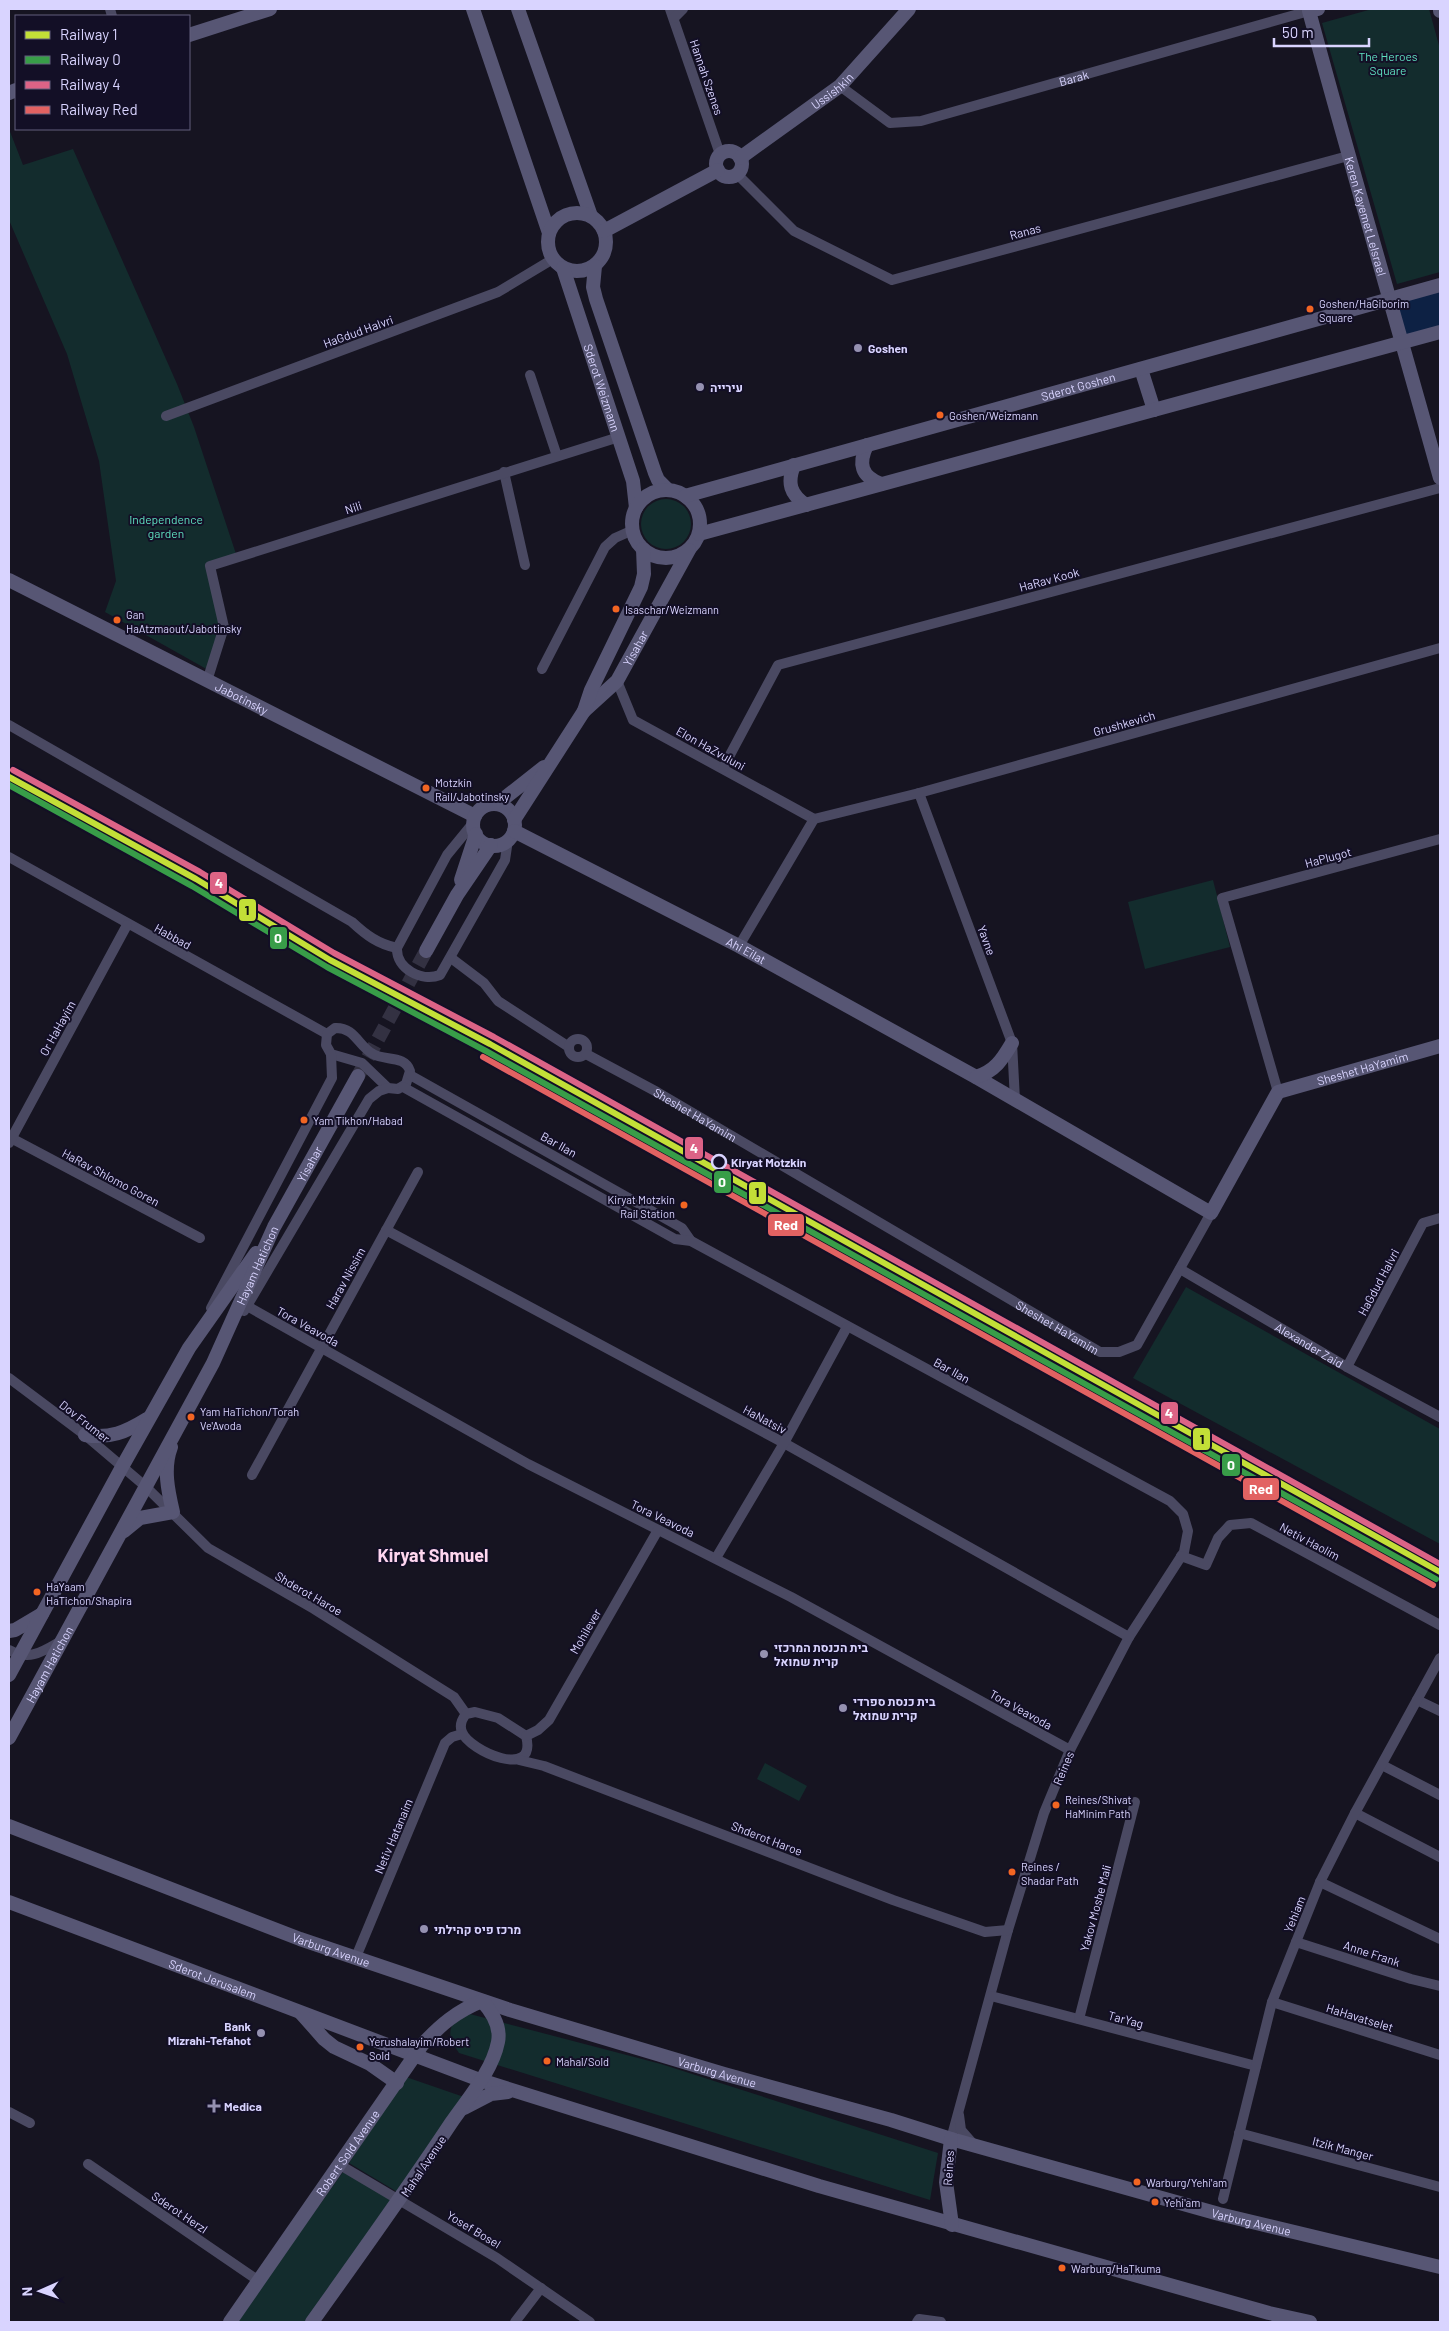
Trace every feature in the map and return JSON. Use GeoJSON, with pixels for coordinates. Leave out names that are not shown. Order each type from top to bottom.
{"type":"FeatureCollection","features":[{"type":"Feature","properties":{"kind":"street"},"geometry":{"type":"LineString","coordinates":[[190,35],[270,9]]}},
{"type":"Feature","properties":{"kind":"street"},"geometry":{"type":"LineString","coordinates":[[474,9],[549,233],[548,247],[558,264],[580,272],[595,266],[604,255],[606,247],[604,231],[591,216],[518,9]]}},
{"type":"Feature","properties":{"kind":"street"},"geometry":{"type":"LineString","coordinates":[[672,13],[683,9]]}},
{"type":"Feature","properties":{"kind":"street","name":"Ussishkin"},"geometry":{"type":"LineString","coordinates":[[740,158],[840,86],[907,9]]}},
{"type":"Feature","properties":{"kind":"street","name":"Barak"},"geometry":{"type":"LineString","coordinates":[[840,86],[890,123],[921,121],[1314,10]]}},
{"type":"Feature","properties":{"kind":"street","name":"Keren Kayemet LeIsrael"},"geometry":{"type":"LineString","coordinates":[[1314,10],[1348,156],[1391,298],[1440,478]]}},
{"type":"Feature","properties":{"kind":"street","name":"Hannah Szenes"},"geometry":{"type":"LineString","coordinates":[[672,13],[720,154]]}},
{"type":"Feature","properties":{"kind":"street"},"geometry":{"type":"LineString","coordinates":[[731,151],[740,158],[741,166],[737,174],[729,176],[718,170],[716,162],[720,154],[731,151]]}},
{"type":"Feature","properties":{"kind":"street","name":"Ranas"},"geometry":{"type":"LineString","coordinates":[[737,174],[794,231],[892,280],[1348,156]]}},
{"type":"Feature","properties":{"kind":"street"},"geometry":{"type":"LineString","coordinates":[[604,231],[718,170]]}},
{"type":"Feature","properties":{"kind":"street"},"geometry":{"type":"LineString","coordinates":[[549,233],[553,226],[566,215],[574,212],[591,216]]}},
{"type":"Feature","properties":{"kind":"street","name":"Sderot Weizmann"},"geometry":{"type":"LineString","coordinates":[[558,264],[619,437],[633,481],[636,508]]}},
{"type":"Feature","properties":{"kind":"street","name":"HaGdud HaIvri"},"geometry":{"type":"LineString","coordinates":[[166,416],[498,292],[558,264]]}},
{"type":"Feature","properties":{"kind":"street","name":"Sderot Weizmann"},"geometry":{"type":"LineString","coordinates":[[595,266],[594,287],[596,298],[655,473],[658,480],[668,490]]}},
{"type":"Feature","properties":{"kind":"street","name":"Sderot Goshen"},"geometry":{"type":"LineString","coordinates":[[685,496],[1440,285]]}},
{"type":"Feature","properties":{"kind":"street"},"geometry":{"type":"LineString","coordinates":[[699,534],[1440,332]]}},
{"type":"Feature","properties":{"kind":"street"},"geometry":{"type":"LineString","coordinates":[[1141,369],[1154,410]]}},
{"type":"Feature","properties":{"kind":"street"},"geometry":{"type":"LineString","coordinates":[[530,375],[557,456]]}},
{"type":"Feature","properties":{"kind":"street","name":"Nili"},"geometry":{"type":"LineString","coordinates":[[207,681],[224,627],[210,566],[619,437]]}},
{"type":"Feature","properties":{"kind":"street"},"geometry":{"type":"LineString","coordinates":[[867,445],[862,456],[862,468],[869,479],[880,484]]}},
{"type":"Feature","properties":{"kind":"street"},"geometry":{"type":"LineString","coordinates":[[794,465],[790,476],[790,487],[796,498],[806,505]]}},
{"type":"Feature","properties":{"kind":"street"},"geometry":{"type":"LineString","coordinates":[[504,472],[525,565]]}},
{"type":"Feature","properties":{"kind":"street","name":"HaRav Kook"},"geometry":{"type":"LineString","coordinates":[[723,768],[778,665],[1440,488]]}},
{"type":"Feature","properties":{"kind":"street"},"geometry":{"type":"LineString","coordinates":[[668,490],[685,496],[698,513],[699,534],[689,550],[681,555],[661,558],[643,549],[636,540],[633,530],[636,508],[650,495],[668,490]]}},
{"type":"Feature","properties":{"kind":"street"},"geometry":{"type":"LineString","coordinates":[[542,669],[605,547],[615,538],[633,530]]}},
{"type":"Feature","properties":{"kind":"street","name":"Yisahar"},"geometry":{"type":"LineString","coordinates":[[512,830],[584,711],[591,690],[641,587],[644,574],[643,549]]}},
{"type":"Feature","properties":{"kind":"street","name":"Yisahar"},"geometry":{"type":"LineString","coordinates":[[584,711],[617,681],[689,550]]}},
{"type":"Feature","properties":{"kind":"street","name":"Jabotinsky"},"geometry":{"type":"LineString","coordinates":[[9,580],[207,681],[475,824]]}},
{"type":"Feature","properties":{"kind":"street","name":"Grushkevich"},"geometry":{"type":"LineString","coordinates":[[814,819],[919,794],[1440,648]]}},
{"type":"Feature","properties":{"kind":"street","name":"Elon HaZvuluni"},"geometry":{"type":"LineString","coordinates":[[617,681],[633,720],[814,819]]}},
{"type":"Feature","properties":{"kind":"street"},"geometry":{"type":"LineString","coordinates":[[9,725],[352,922],[367,936],[383,945],[397,948]]}},
{"type":"Feature","properties":{"kind":"street","name":"Yisahar"},"geometry":{"type":"LineString","coordinates":[[497,804],[552,761]]}},
{"type":"Feature","properties":{"kind":"street","name":"Yavne"},"geometry":{"type":"LineString","coordinates":[[919,794],[1012,1043],[1015,1100]]}},
{"type":"Feature","properties":{"kind":"street"},"geometry":{"type":"LineString","coordinates":[[497,804],[508,809],[512,830],[505,860],[440,975],[425,976],[414,974],[405,968],[398,959],[397,948],[447,856],[475,824],[486,806],[497,804]]}},
{"type":"Feature","properties":{"kind":"street"},"geometry":{"type":"LineString","coordinates":[[738,946],[814,819]]}},
{"type":"Feature","properties":{"kind":"street"},"geometry":{"type":"LineString","coordinates":[[475,824],[480,840],[491,846]]}},
{"type":"Feature","properties":{"kind":"street"},"geometry":{"type":"LineString","coordinates":[[457,895],[475,824]]}},
{"type":"Feature","properties":{"kind":"street"},"geometry":{"type":"LineString","coordinates":[[426,951],[457,895],[491,846],[512,830]]}},
{"type":"Feature","properties":{"kind":"street","name":"Ahi Eilat"},"geometry":{"type":"LineString","coordinates":[[512,830],[738,946],[976,1077]]}},
{"type":"Feature","properties":{"kind":"street","name":"HaPlugot"},"geometry":{"type":"LineString","coordinates":[[1278,1092],[1222,898],[1440,839]]}},
{"type":"Feature","properties":{"kind":"street","name":"Habbad"},"geometry":{"type":"LineString","coordinates":[[9,857],[326,1034]]}},
{"type":"Feature","properties":{"kind":"street","name":"Or HaHayim"},"geometry":{"type":"LineString","coordinates":[[10,1140],[128,925]]}},
{"type":"Feature","properties":{"kind":"street","name":"Sheshet HaYamim"},"geometry":{"type":"LineString","coordinates":[[451,958],[484,983],[498,1001],[569,1047],[575,1057],[581,1057],[586,1054],[657,1092],[1100,1352],[1119,1352],[1137,1345],[1278,1092],[1440,1046]]}},
{"type":"Feature","properties":{"kind":"street","name":"Bar Ilan"},"geometry":{"type":"LineString","coordinates":[[326,1034],[335,1028],[346,1029],[375,1055],[403,1061],[410,1068],[410,1075],[682,1228],[691,1241]]}},
{"type":"Feature","properties":{"kind":"street"},"geometry":{"type":"LineString","coordinates":[[190,1348],[332,1078],[331,1054],[326,1045],[326,1034]]}},
{"type":"Feature","properties":{"kind":"street"},"geometry":{"type":"LineString","coordinates":[[976,1077],[990,1072],[1002,1059],[1012,1043]]}},
{"type":"Feature","properties":{"kind":"street"},"geometry":{"type":"LineString","coordinates":[[331,1054],[368,1067],[388,1088]]}},
{"type":"Feature","properties":{"kind":"street"},"geometry":{"type":"LineString","coordinates":[[213,1363],[369,1099],[379,1091],[403,1087],[409,1080],[410,1075]]}},
{"type":"Feature","properties":{"kind":"street","name":"Yisahar"},"geometry":{"type":"LineString","coordinates":[[274,1227],[358,1076]]}},
{"type":"Feature","properties":{"kind":"street"},"geometry":{"type":"LineString","coordinates":[[976,1077],[1211,1213]]}},
{"type":"Feature","properties":{"kind":"street","name":"Bar Ilan"},"geometry":{"type":"LineString","coordinates":[[403,1087],[675,1239],[691,1241],[1170,1501],[1183,1514],[1188,1531]]}},
{"type":"Feature","properties":{"kind":"street","name":"HaRav Shlomo Goren"},"geometry":{"type":"LineString","coordinates":[[10,1140],[200,1238]]}},
{"type":"Feature","properties":{"kind":"street","name":"Harav Nissim"},"geometry":{"type":"LineString","coordinates":[[252,1475],[418,1172]]}},
{"type":"Feature","properties":{"kind":"street","name":"HaGdud HaIvri"},"geometry":{"type":"LineString","coordinates":[[1347,1368],[1423,1223],[1440,1218]]}},
{"type":"Feature","properties":{"kind":"street","name":"Hayam Hatichon"},"geometry":{"type":"LineString","coordinates":[[9,1675],[14,1652],[42,1613],[190,1348],[274,1227]]}},
{"type":"Feature","properties":{"kind":"street","name":"Hayam Hatichon"},"geometry":{"type":"LineString","coordinates":[[9,1738],[144,1486],[213,1363],[274,1227]]}},
{"type":"Feature","properties":{"kind":"street","name":"HaNatsiv"},"geometry":{"type":"LineString","coordinates":[[386,1230],[784,1443],[1129,1637]]}},
{"type":"Feature","properties":{"kind":"street","name":"Alexander Zaid"},"geometry":{"type":"LineString","coordinates":[[1180,1269],[1347,1368],[1440,1418]]}},
{"type":"Feature","properties":{"kind":"street","name":"Tora Veavoda"},"geometry":{"type":"LineString","coordinates":[[247,1306],[528,1464],[716,1558],[1070,1750]]}},
{"type":"Feature","properties":{"kind":"street"},"geometry":{"type":"LineString","coordinates":[[716,1558],[784,1443],[847,1327]]}},
{"type":"Feature","properties":{"kind":"street","name":"Dov Frumer"},"geometry":{"type":"LineString","coordinates":[[9,1378],[85,1436],[144,1486]]}},
{"type":"Feature","properties":{"kind":"street"},"geometry":{"type":"LineString","coordinates":[[85,1436],[102,1438],[118,1435],[150,1418]]}},
{"type":"Feature","properties":{"kind":"street"},"geometry":{"type":"LineString","coordinates":[[114,1542],[128,1526],[140,1518],[173,1512],[167,1487],[167,1469],[168,1454],[178,1427]]}},
{"type":"Feature","properties":{"kind":"street","name":"Shderot Haroe"},"geometry":{"type":"LineString","coordinates":[[144,1486],[173,1512],[208,1548],[314,1609],[454,1697],[466,1714]]}},
{"type":"Feature","properties":{"kind":"street","name":"Netiv Haolim"},"geometry":{"type":"LineString","coordinates":[[1181,1556],[1206,1565],[1218,1538],[1230,1525],[1251,1523],[1440,1625]]}},
{"type":"Feature","properties":{"kind":"street","name":"Mohilever"},"geometry":{"type":"LineString","coordinates":[[526,1736],[538,1730],[549,1720],[658,1530]]}},
{"type":"Feature","properties":{"kind":"street","name":"Reines"},"geometry":{"type":"LineString","coordinates":[[952,2225],[946,2182],[951,2140],[1008,1930],[1044,1812],[1070,1750],[1129,1637],[1181,1556],[1188,1531]]}},
{"type":"Feature","properties":{"kind":"street"},"geometry":{"type":"LineString","coordinates":[[9,1631],[15,1630],[42,1613]]}},
{"type":"Feature","properties":{"kind":"street"},"geometry":{"type":"LineString","coordinates":[[14,1652],[39,1654],[61,1641]]}},
{"type":"Feature","properties":{"kind":"street","name":"Yehiam"},"geometry":{"type":"LineString","coordinates":[[1223,2199],[1272,2002],[1320,1882],[1355,1813],[1440,1658]]}},
{"type":"Feature","properties":{"kind":"street"},"geometry":{"type":"LineString","coordinates":[[1417,1700],[1440,1711]]}},
{"type":"Feature","properties":{"kind":"street"},"geometry":{"type":"LineString","coordinates":[[462,1734],[461,1726],[466,1714],[475,1712],[487,1714],[510,1725],[526,1736],[527,1750],[525,1755],[519,1760]]}},
{"type":"Feature","properties":{"kind":"street","name":"Shderot Haroe"},"geometry":{"type":"LineString","coordinates":[[462,1734],[470,1742],[484,1750],[509,1760],[519,1760],[544,1766],[894,1900],[985,1932],[1008,1930]]}},
{"type":"Feature","properties":{"kind":"street","name":"Netiv Hatanaim"},"geometry":{"type":"LineString","coordinates":[[356,1957],[445,1743],[452,1737],[462,1734]]}},
{"type":"Feature","properties":{"kind":"street"},"geometry":{"type":"LineString","coordinates":[[1382,1765],[1440,1795]]}},
{"type":"Feature","properties":{"kind":"street","name":"Yakov Moshe Mali"},"geometry":{"type":"LineString","coordinates":[[1079,2019],[1136,1802]]}},
{"type":"Feature","properties":{"kind":"street"},"geometry":{"type":"LineString","coordinates":[[1355,1813],[1440,1857]]}},
{"type":"Feature","properties":{"kind":"street","name":"Varburg Avenue"},"geometry":{"type":"LineString","coordinates":[[9,1826],[263,1926],[482,2001],[724,2074],[891,2120],[951,2140],[1219,2214],[1440,2267]]}},
{"type":"Feature","properties":{"kind":"street"},"geometry":{"type":"LineString","coordinates":[[1320,1882],[1440,1939]]}},
{"type":"Feature","properties":{"kind":"street","name":"Sderot Jerusalem"},"geometry":{"type":"LineString","coordinates":[[9,1902],[416,2055]]}},
{"type":"Feature","properties":{"kind":"street","name":"Anne Frank"},"geometry":{"type":"LineString","coordinates":[[1296,1942],[1411,1979],[1440,1986]]}},
{"type":"Feature","properties":{"kind":"street","name":"TarYag"},"geometry":{"type":"LineString","coordinates":[[991,1996],[1256,2066]]}},
{"type":"Feature","properties":{"kind":"street","name":"Robert Sold Avenue"},"geometry":{"type":"LineString","coordinates":[[230,2322],[416,2055],[443,2023],[456,2013],[482,2001]]}},
{"type":"Feature","properties":{"kind":"street","name":"Mahal Avenue"},"geometry":{"type":"LineString","coordinates":[[312,2322],[401,2199],[489,2068],[499,2041],[494,2020],[482,2001]]}},
{"type":"Feature","properties":{"kind":"street","name":"HaHavatselet"},"geometry":{"type":"LineString","coordinates":[[1272,2002],[1440,2055]]}},
{"type":"Feature","properties":{"kind":"street"},"geometry":{"type":"LineString","coordinates":[[301,2012],[324,2039],[334,2047],[370,2064],[397,2082]]}},
{"type":"Feature","properties":{"kind":"street"},"geometry":{"type":"LineString","coordinates":[[416,2055],[480,2080],[818,2186],[1270,2318],[1310,2322]]}},
{"type":"Feature","properties":{"kind":"street"},"geometry":{"type":"LineString","coordinates":[[459,2112],[477,2100],[491,2094],[516,2091]]}},
{"type":"Feature","properties":{"kind":"street"},"geometry":{"type":"LineString","coordinates":[[9,2112],[30,2123]]}},
{"type":"Feature","properties":{"kind":"street","name":"Reines"},"geometry":{"type":"LineString","coordinates":[[959,2112],[962,2130],[976,2146]]}},
{"type":"Feature","properties":{"kind":"street","name":"Itzik Manger"},"geometry":{"type":"LineString","coordinates":[[1240,2133],[1440,2187]]}},
{"type":"Feature","properties":{"kind":"street","name":"Sderot Herzl"},"geometry":{"type":"LineString","coordinates":[[88,2164],[258,2281]]}},
{"type":"Feature","properties":{"kind":"street","name":"Yosef Bosel"},"geometry":{"type":"LineString","coordinates":[[340,2165],[401,2199],[497,2258],[590,2322]]}},
{"type":"Feature","properties":{"kind":"street"},"geometry":{"type":"LineString","coordinates":[[516,2322],[542,2288]]}},
{"type":"Feature","properties":{"kind":"street"},"geometry":{"type":"LineString","coordinates":[[917,2322],[919,2319],[941,2322]]}},
{"type":"Feature","properties":{"kind":"green space","name":"The Heroes Square"},"geometry":{"type":"Polygon","coordinates":[[[1372,9],[1429,9],[1440,49],[1440,272],[1397,284],[1322,23],[1372,9]]]}},
{"type":"Feature","properties":{"kind":"green space","name":"Independence garden"},"geometry":{"type":"Polygon","coordinates":[[[9,129],[23,165],[73,149],[177,384],[194,427],[237,557],[210,566],[224,627],[210,671],[105,612],[116,581],[99,461],[67,354],[9,220],[9,129]]]}},
{"type":"Feature","properties":{"kind":"green space"},"geometry":{"type":"Polygon","coordinates":[[[666,499],[684,506],[691,524],[684,542],[666,549],[648,542],[641,524],[648,506],[666,499]]]}},
{"type":"Feature","properties":{"kind":"green space"},"geometry":{"type":"Polygon","coordinates":[[[1213,880],[1230,947],[1145,969],[1128,902],[1213,880]]]}},
{"type":"Feature","properties":{"kind":"green space"},"geometry":{"type":"Polygon","coordinates":[[[1186,1287],[1440,1429],[1440,1544],[1133,1378],[1186,1287]]]}},
{"type":"Feature","properties":{"kind":"green space"},"geometry":{"type":"Polygon","coordinates":[[[765,1763],[807,1786],[799,1801],[757,1779],[765,1763]]]}},
{"type":"Feature","properties":{"kind":"green space"},"geometry":{"type":"Polygon","coordinates":[[[466,2013],[661,2064],[938,2153],[930,2200],[459,2053],[450,2035],[452,2026],[466,2013]]]}},
{"type":"Feature","properties":{"kind":"green space"},"geometry":{"type":"Polygon","coordinates":[[[406,2077],[464,2097],[399,2193],[349,2163],[406,2077]]]}},
{"type":"Feature","properties":{"kind":"green space"},"geometry":{"type":"Polygon","coordinates":[[[343,2172],[393,2200],[309,2322],[236,2322],[343,2172]]]}},
{"type":"Feature","properties":{"kind":"water"},"geometry":{"type":"Polygon","coordinates":[[[1440,289],[1440,329],[1405,338],[1396,302],[1440,289]]]}},
{"type":"Feature","properties":{"kind":"tunnel"},"geometry":{"type":"LineString","coordinates":[[358,1076],[426,951]]}},
{"type":"Feature","properties":{"kind":"rail line","name":"4"},"geometry":{"type":"LineString","coordinates":[[13,770],[200,872],[334,953],[494,1037],[1440,1564]]}},
{"type":"Feature","properties":{"kind":"rail line","name":"1"},"geometry":{"type":"LineString","coordinates":[[9,777],[196,879],[330,960],[490,1044],[1440,1572]]}},
{"type":"Feature","properties":{"kind":"rail line","name":"0"},"geometry":{"type":"LineString","coordinates":[[9,785],[192,886],[327,967],[486,1051],[1436,1579]]}},
{"type":"Feature","properties":{"kind":"rail line","name":"Red"},"geometry":{"type":"LineString","coordinates":[[483,1057],[1433,1585]]}},
{"type":"Feature","properties":{"kind":"place","name":"Goshen/HaGiborim Square"},"geometry":{"type":"Point","coordinates":[1310,309]}},
{"type":"Feature","properties":{"kind":"place","name":"Goshen"},"geometry":{"type":"Point","coordinates":[858,348]}},
{"type":"Feature","properties":{"kind":"place","name":"עירייה"},"geometry":{"type":"Point","coordinates":[700,387]}},
{"type":"Feature","properties":{"kind":"place","name":"Goshen/Weizmann"},"geometry":{"type":"Point","coordinates":[940,415]}},
{"type":"Feature","properties":{"kind":"place","name":"Isaschar/Weizmann"},"geometry":{"type":"Point","coordinates":[616,609]}},
{"type":"Feature","properties":{"kind":"place","name":"Gan HaAtzmaout/Jabotinsky"},"geometry":{"type":"Point","coordinates":[117,620]}},
{"type":"Feature","properties":{"kind":"place","name":"Motzkin Rail/Jabotinsky"},"geometry":{"type":"Point","coordinates":[426,788]}},
{"type":"Feature","properties":{"kind":"place","name":"Yam Tikhon/Habad"},"geometry":{"type":"Point","coordinates":[304,1120]}},
{"type":"Feature","properties":{"kind":"place","name":"Kiryat Motzkin"},"geometry":{"type":"Point","coordinates":[719,1162]}},
{"type":"Feature","properties":{"kind":"place","name":"Kiryat Motzkin Rail Station"},"geometry":{"type":"Point","coordinates":[684,1205]}},
{"type":"Feature","properties":{"kind":"place","name":"Yam HaTichon/Torah Ve'Avoda"},"geometry":{"type":"Point","coordinates":[191,1417]}},
{"type":"Feature","properties":{"kind":"place","name":"HaYaam HaTichon/Shapira"},"geometry":{"type":"Point","coordinates":[37,1592]}},
{"type":"Feature","properties":{"kind":"place","name":"בית הכנסת המרכזי קרית שמואל"},"geometry":{"type":"Point","coordinates":[764,1654]}},
{"type":"Feature","properties":{"kind":"place","name":"בית כנסת ספרדי קרית שמואל"},"geometry":{"type":"Point","coordinates":[843,1708]}},
{"type":"Feature","properties":{"kind":"place","name":"Reines/Shivat HaMinim Path"},"geometry":{"type":"Point","coordinates":[1056,1805]}},
{"type":"Feature","properties":{"kind":"place","name":"Reines / Shadar Path"},"geometry":{"type":"Point","coordinates":[1012,1872]}},
{"type":"Feature","properties":{"kind":"place","name":"מרכז פיס קהילתי"},"geometry":{"type":"Point","coordinates":[424,1929]}},
{"type":"Feature","properties":{"kind":"place","name":"Bank Mizrahi-Tefahot"},"geometry":{"type":"Point","coordinates":[261,2033]}},
{"type":"Feature","properties":{"kind":"place","name":"Yerushalayim/Robert Sold"},"geometry":{"type":"Point","coordinates":[360,2047]}},
{"type":"Feature","properties":{"kind":"place","name":"Mahal/Sold"},"geometry":{"type":"Point","coordinates":[547,2061]}},
{"type":"Feature","properties":{"kind":"place","name":"Medica"},"geometry":{"type":"Point","coordinates":[214,2106]}},
{"type":"Feature","properties":{"kind":"place","name":"Warburg/Yehi'am"},"geometry":{"type":"Point","coordinates":[1137,2182]}},
{"type":"Feature","properties":{"kind":"place","name":"Yehi'am"},"geometry":{"type":"Point","coordinates":[1155,2202]}},
{"type":"Feature","properties":{"kind":"place","name":"Warburg/HaTkuma"},"geometry":{"type":"Point","coordinates":[1062,2268]}},
{"type":"Feature","properties":{"kind":"district","name":"Kiryat Shmuel"},"geometry":{"type":"Point","coordinates":[433,1555]}}]}
